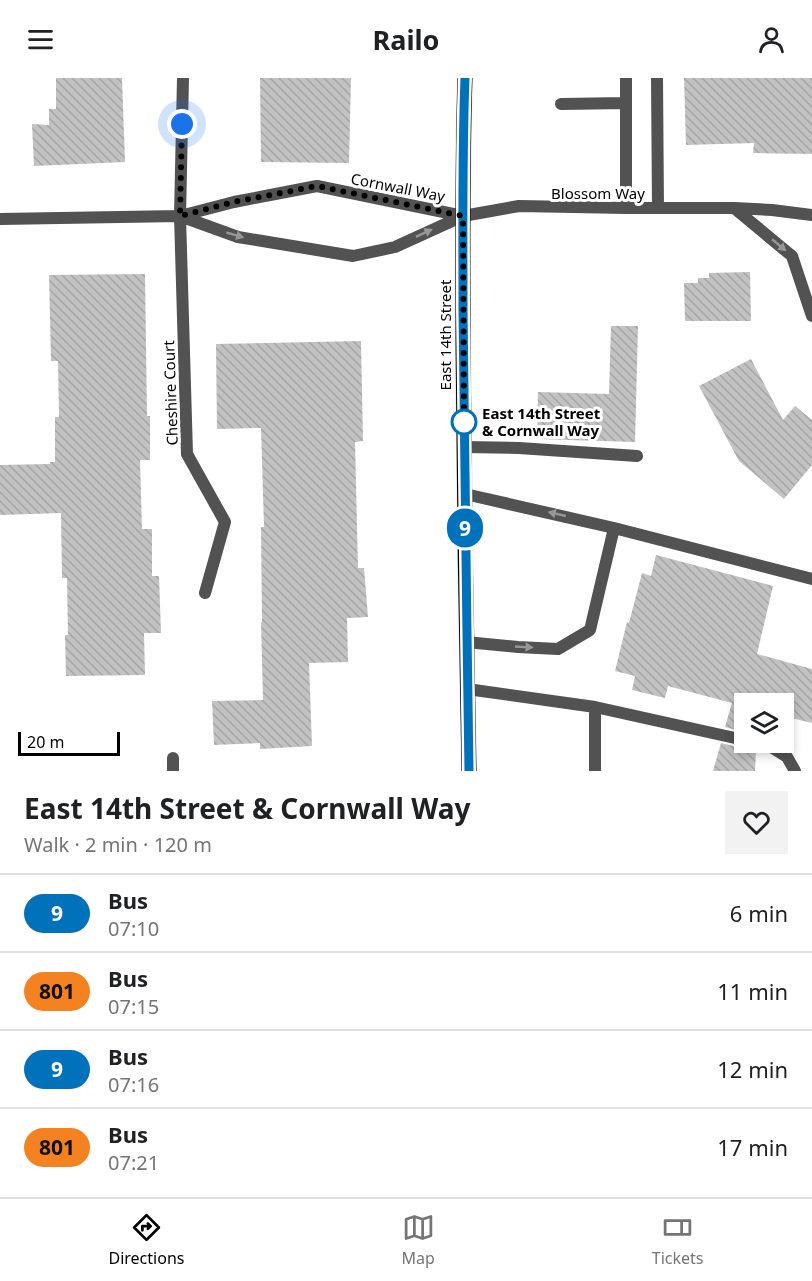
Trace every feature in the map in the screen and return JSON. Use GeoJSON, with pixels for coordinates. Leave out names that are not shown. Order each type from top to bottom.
{"type":"FeatureCollection","features":[{"type":"Feature","properties":{"kind":"main road","name":"East 14th Street"},"geometry":{"type":"LineString","coordinates":[[465,78],[464,447],[469,771]]}},
{"type":"Feature","properties":{"kind":"street","name":"Cheshire Court"},"geometry":{"type":"LineString","coordinates":[[183,78],[180,216],[187,454],[225,522],[205,592]]}},
{"type":"Feature","properties":{"kind":"street"},"geometry":{"type":"LineString","coordinates":[[626,78],[626,208]]}},
{"type":"Feature","properties":{"kind":"street"},"geometry":{"type":"LineString","coordinates":[[657,78],[658,208]]}},
{"type":"Feature","properties":{"kind":"street"},"geometry":{"type":"LineString","coordinates":[[561,104],[626,104]]}},
{"type":"Feature","properties":{"kind":"street","name":"Cornwall Way"},"geometry":{"type":"LineString","coordinates":[[0,219],[180,216],[234,202],[317,186],[463,216]]}},
{"type":"Feature","properties":{"kind":"street","name":"Blossom Way"},"geometry":{"type":"LineString","coordinates":[[463,216],[519,206],[734,208],[812,215]]}},
{"type":"Feature","properties":{"kind":"street"},"geometry":{"type":"LineString","coordinates":[[734,208],[792,256],[812,316]]}},
{"type":"Feature","properties":{"kind":"street","name":"Cornwall Way"},"geometry":{"type":"LineString","coordinates":[[180,216],[238,237],[353,256],[395,247],[463,216]]}},
{"type":"Feature","properties":{"kind":"street"},"geometry":{"type":"LineString","coordinates":[[464,447],[519,448],[637,456]]}},
{"type":"Feature","properties":{"kind":"street"},"geometry":{"type":"LineString","coordinates":[[465,494],[614,528],[812,579]]}},
{"type":"Feature","properties":{"kind":"street"},"geometry":{"type":"LineString","coordinates":[[466,642],[558,649],[590,630],[614,528]]}},
{"type":"Feature","properties":{"kind":"street"},"geometry":{"type":"LineString","coordinates":[[467,689],[595,706],[734,738]]}},
{"type":"Feature","properties":{"kind":"street"},"geometry":{"type":"LineString","coordinates":[[595,706],[595,771]]}},
{"type":"Feature","properties":{"kind":"street"},"geometry":{"type":"LineString","coordinates":[[780,753],[787,757],[795,771]]}},
{"type":"Feature","properties":{"kind":"building"},"geometry":{"type":"Polygon","coordinates":[[[56,78],[122,78],[125,162],[34,166],[32,124],[49,125],[49,109],[56,109],[56,78]]]}},
{"type":"Feature","properties":{"kind":"building"},"geometry":{"type":"Polygon","coordinates":[[[260,78],[351,78],[349,163],[261,162],[260,78]]]}},
{"type":"Feature","properties":{"kind":"building"},"geometry":{"type":"Polygon","coordinates":[[[684,78],[812,78],[812,154],[753,153],[754,143],[686,145],[684,78]]]}},
{"type":"Feature","properties":{"kind":"building"},"geometry":{"type":"Polygon","coordinates":[[[750,272],[751,321],[685,321],[684,283],[698,283],[698,278],[709,278],[709,273],[750,272]]]}},
{"type":"Feature","properties":{"kind":"building"},"geometry":{"type":"Polygon","coordinates":[[[145,274],[147,416],[150,416],[150,460],[140,460],[142,529],[152,529],[152,576],[159,576],[161,633],[144,633],[145,675],[66,676],[67,578],[62,578],[61,513],[0,515],[0,465],[55,462],[55,417],[59,417],[58,361],[51,361],[49,275],[145,274]]]}},
{"type":"Feature","properties":{"kind":"building"},"geometry":{"type":"Polygon","coordinates":[[[611,326],[638,326],[635,442],[537,439],[538,392],[609,394],[611,326]]]}},
{"type":"Feature","properties":{"kind":"building"},"geometry":{"type":"Polygon","coordinates":[[[361,341],[363,441],[355,442],[358,568],[364,568],[368,617],[347,618],[348,662],[309,663],[312,746],[260,749],[260,743],[214,745],[212,701],[263,700],[261,527],[264,527],[261,428],[217,429],[216,344],[361,341]]]}},
{"type":"Feature","properties":{"kind":"building"},"geometry":{"type":"Polygon","coordinates":[[[751,359],[783,420],[795,406],[812,420],[812,465],[784,499],[739,461],[699,386],[751,359]]]}},
{"type":"Feature","properties":{"kind":"building"},"geometry":{"type":"Polygon","coordinates":[[[656,555],[773,586],[757,654],[812,669],[812,723],[794,719],[794,693],[734,693],[734,729],[725,727],[732,703],[668,686],[665,698],[632,690],[635,676],[615,671],[642,573],[651,576],[656,555]]]}},
{"type":"Feature","properties":{"kind":"building"},"geometry":{"type":"Polygon","coordinates":[[[721,743],[734,746],[734,753],[756,753],[755,771],[713,771],[721,743]]]}},
{"type":"Feature","properties":{"kind":"bus line","name":"9"},"geometry":{"type":"LineString","coordinates":[[465,78],[463,332],[469,771]]}},
{"type":"Feature","properties":{"kind":"place","name":"East 14th Street & Cornwall Way"},"geometry":{"type":"Point","coordinates":[464,422]}},
{"type":"Feature","properties":{"kind":"route"},"geometry":{"type":"LineString","coordinates":[[182,124],[180,216],[234,202],[317,186],[463,216],[464,422]]}}]}
